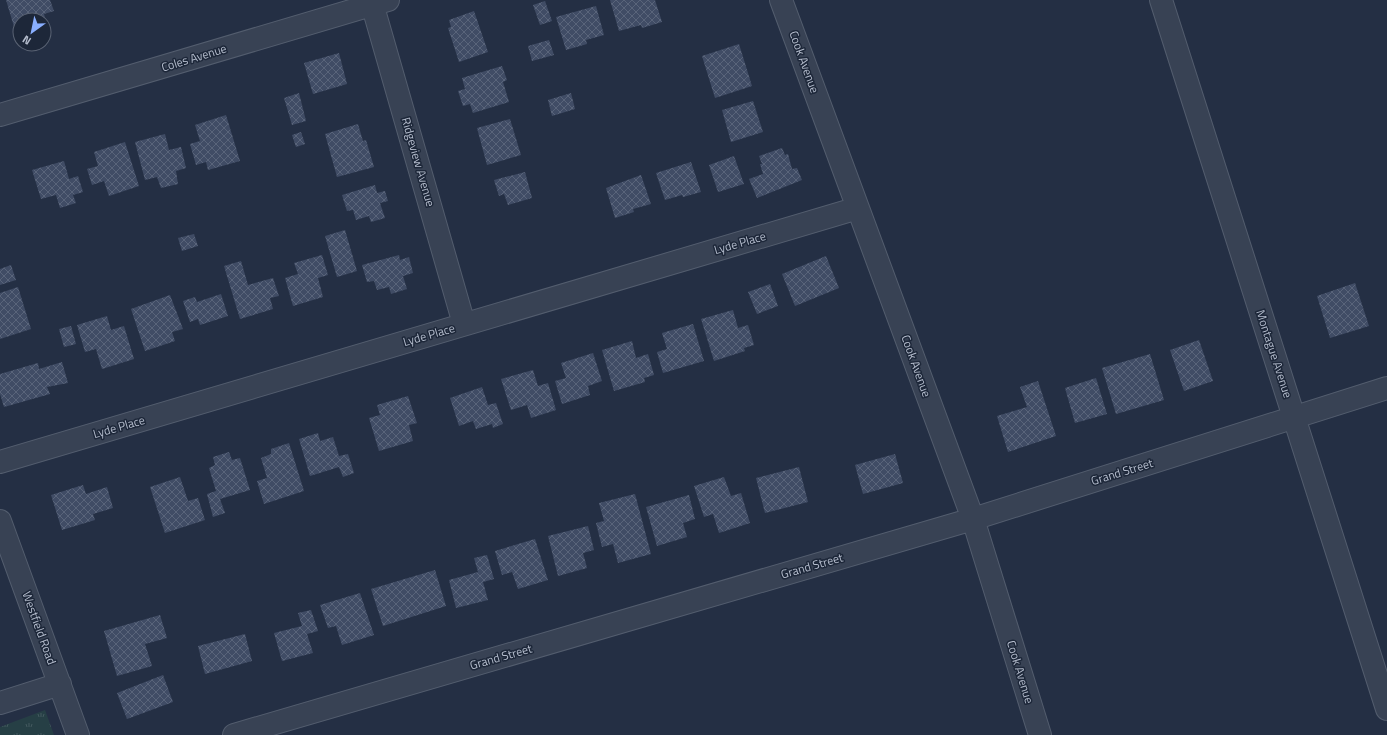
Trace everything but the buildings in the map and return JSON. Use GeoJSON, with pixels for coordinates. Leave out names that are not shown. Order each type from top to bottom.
{"type":"FeatureCollection","features":[{"type":"Feature","properties":{"kind":"street","name":"Cook Avenue"},"geometry":{"type":"LineString","coordinates":[[782,0],[973,519],[1040,735]]}},
{"type":"Feature","properties":{"kind":"street","name":"Montague Avenue"},"geometry":{"type":"LineString","coordinates":[[1161,0],[1387,709]]}},
{"type":"Feature","properties":{"kind":"street","name":"Coles Avenue"},"geometry":{"type":"LineString","coordinates":[[0,115],[377,2]]}},
{"type":"Feature","properties":{"kind":"street","name":"Ridgeview Avenue"},"geometry":{"type":"LineString","coordinates":[[377,2],[464,324]]}},
{"type":"Feature","properties":{"kind":"street","name":"Lyde Place"},"geometry":{"type":"LineString","coordinates":[[0,462],[858,208]]}},
{"type":"Feature","properties":{"kind":"street","name":"Grand Street"},"geometry":{"type":"LineString","coordinates":[[234,735],[973,519],[1387,388]]}},
{"type":"Feature","properties":{"kind":"street","name":"Westfield Road"},"geometry":{"type":"LineString","coordinates":[[0,521],[78,735]]}},
{"type":"Feature","properties":{"kind":"street"},"geometry":{"type":"LineString","coordinates":[[0,703],[60,684]]}},
{"type":"Feature","properties":{"kind":"green space"},"geometry":{"type":"Polygon","coordinates":[[[45,710],[54,735],[0,735],[0,727],[45,710]]]}}]}
